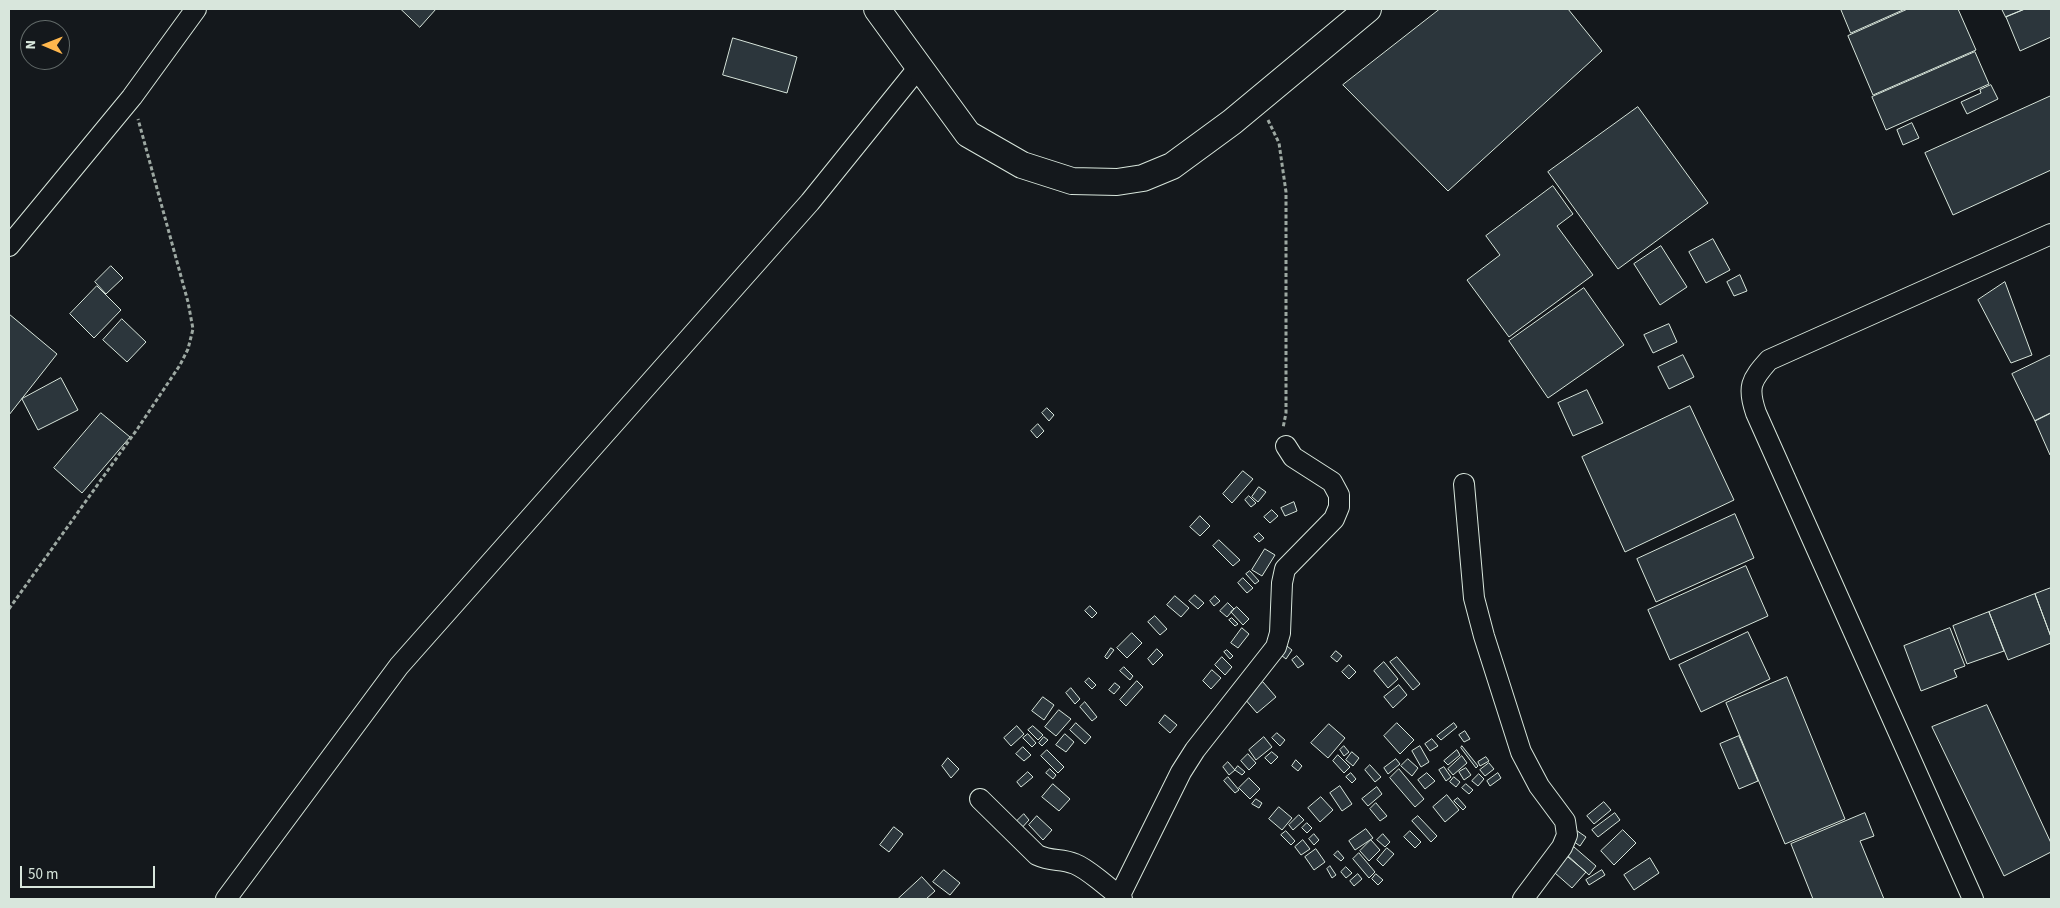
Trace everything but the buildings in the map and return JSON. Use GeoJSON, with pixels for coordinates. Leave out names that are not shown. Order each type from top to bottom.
{"type":"FeatureCollection","features":[{"type":"Feature","properties":{"kind":"main road"},"geometry":{"type":"LineString","coordinates":[[877,9],[968,134],[1022,165],[1072,181],[1117,182],[1143,178],[1172,166],[1232,122],[1368,9]]}},
{"type":"Feature","properties":{"kind":"street"},"geometry":{"type":"LineString","coordinates":[[9,246],[132,98],[196,9]]}},
{"type":"Feature","properties":{"kind":"street"},"geometry":{"type":"LineString","coordinates":[[226,899],[399,666],[810,202],[919,67]]}},
{"type":"Feature","properties":{"kind":"street"},"geometry":{"type":"LineString","coordinates":[[1973,899],[1756,413],[1751,398],[1751,383],[1769,360],[2051,234]]}},
{"type":"Feature","properties":{"kind":"street"},"geometry":{"type":"LineString","coordinates":[[980,799],[1037,855],[1047,860],[1067,861],[1076,864],[1121,898],[1181,772],[1195,750],[1276,647],[1280,633],[1282,583],[1285,569],[1334,519],[1339,507],[1339,494],[1332,482],[1293,456],[1286,446]]}},
{"type":"Feature","properties":{"kind":"street"},"geometry":{"type":"LineString","coordinates":[[1464,484],[1474,598],[1484,636],[1521,752],[1539,786],[1565,821],[1567,835],[1562,847],[1523,899]]}},
{"type":"Feature","properties":{"kind":"path"},"geometry":{"type":"LineString","coordinates":[[9,609],[138,428],[180,365],[188,349],[193,329],[188,302],[132,98]]}},
{"type":"Feature","properties":{"kind":"path"},"geometry":{"type":"LineString","coordinates":[[1259,100],[1279,143],[1286,192],[1286,413],[1282,435],[1286,446]]}}]}
